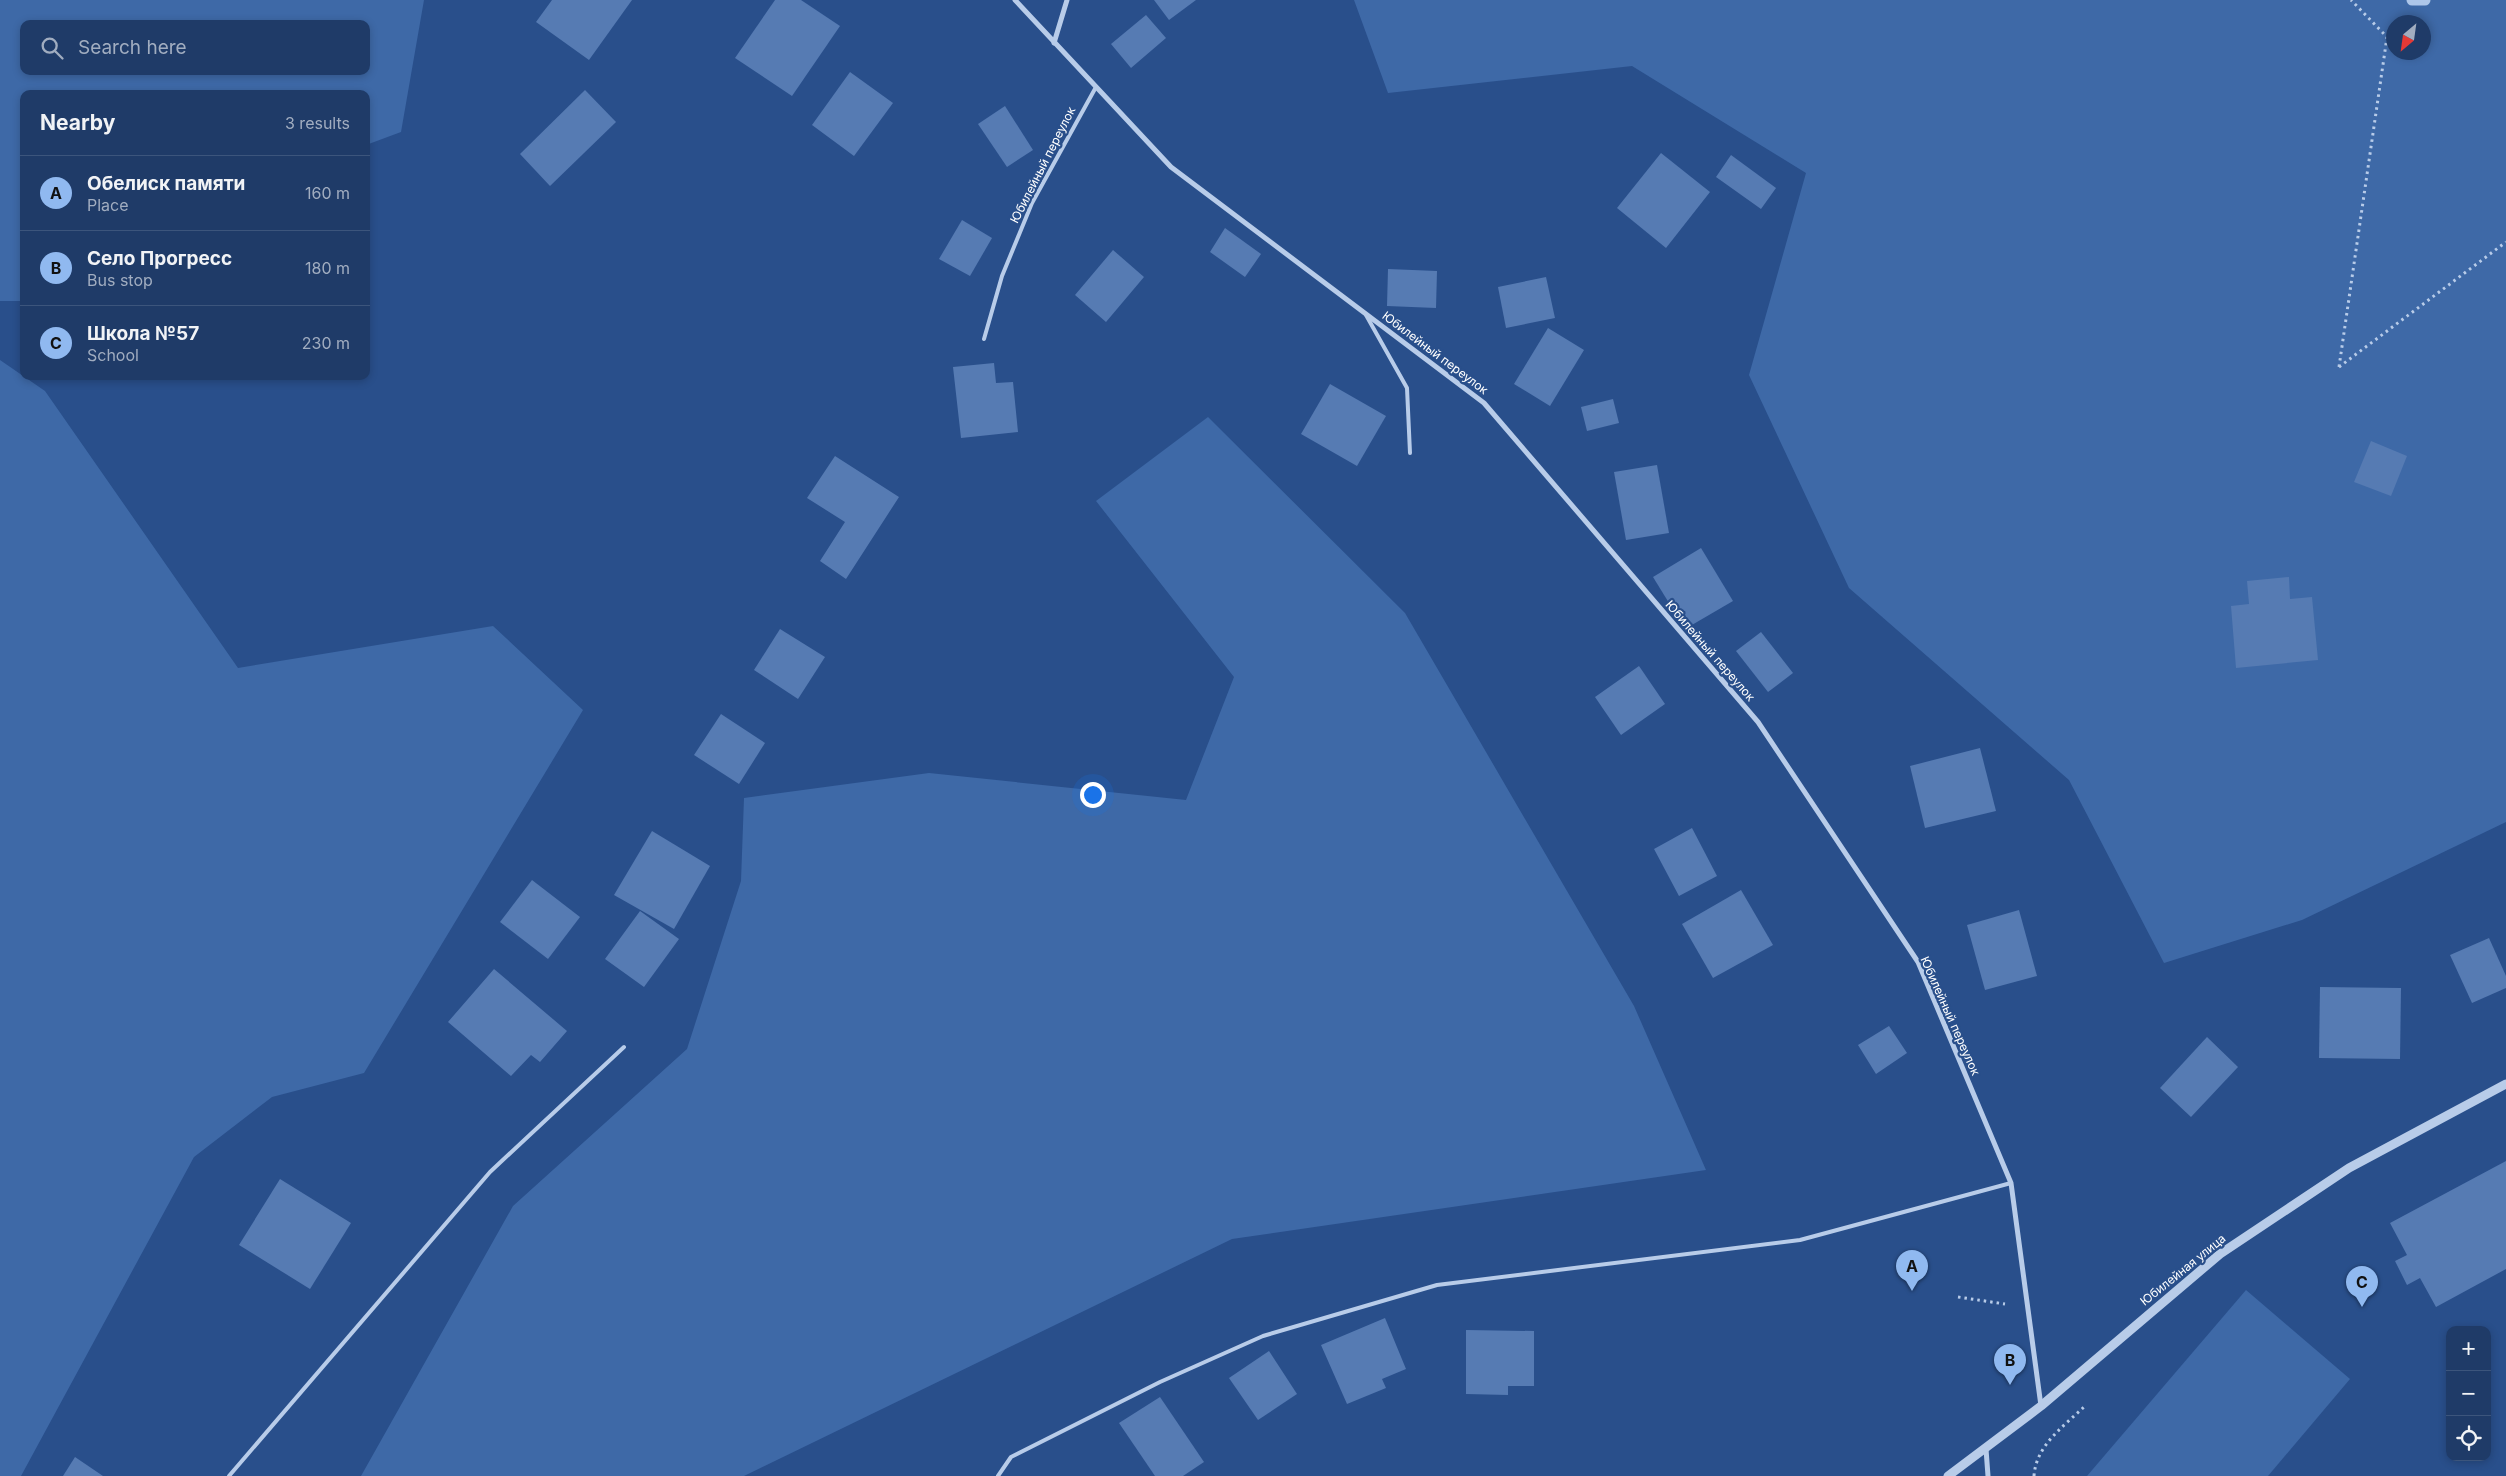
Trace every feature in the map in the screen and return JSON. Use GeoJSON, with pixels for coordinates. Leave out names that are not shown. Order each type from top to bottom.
{"type":"FeatureCollection","features":[{"type":"Feature","properties":{"kind":"street","name":"Юбилейный переулок"},"geometry":{"type":"LineString","coordinates":[[1015,0],[1054,44],[1171,167],[1484,403],[1758,722],[1918,962],[2011,1183],[2041,1406]]}},
{"type":"Feature","properties":{"kind":"street"},"geometry":{"type":"LineString","coordinates":[[1054,44],[1067,0]]}},
{"type":"Feature","properties":{"kind":"street","name":"Юбилейная улица"},"geometry":{"type":"LineString","coordinates":[[1948,1476],[2041,1406],[2220,1254],[2349,1168],[2506,1084]]}},
{"type":"Feature","properties":{"kind":"street"},"geometry":{"type":"LineString","coordinates":[[1986,1449],[1988,1476]]}},
{"type":"Feature","properties":{"kind":"lane","name":"Юбилейный переулок"},"geometry":{"type":"LineString","coordinates":[[984,339],[1002,276],[1032,203],[1096,87]]}},
{"type":"Feature","properties":{"kind":"lane"},"geometry":{"type":"LineString","coordinates":[[1365,313],[1407,388],[1410,453]]}},
{"type":"Feature","properties":{"kind":"lane"},"geometry":{"type":"LineString","coordinates":[[229,1476],[490,1172],[624,1047]]}},
{"type":"Feature","properties":{"kind":"lane"},"geometry":{"type":"LineString","coordinates":[[998,1476],[1011,1457],[1160,1382],[1250,1342],[1437,1285],[1622,1264],[1800,1240],[2011,1183]]}},
{"type":"Feature","properties":{"kind":"path"},"geometry":{"type":"LineString","coordinates":[[2351,0],[2387,37],[2339,367],[2506,242]]}},
{"type":"Feature","properties":{"kind":"path"},"geometry":{"type":"LineString","coordinates":[[1958,1297],[2028,1307]]}},
{"type":"Feature","properties":{"kind":"path"},"geometry":{"type":"LineString","coordinates":[[2034,1476],[2038,1455],[2047,1443],[2088,1403]]}},
{"type":"Feature","properties":{"kind":"shaded area"},"geometry":{"type":"Polygon","coordinates":[[[0,0],[424,0],[401,132],[370,144],[370,90],[20,90],[20,301],[0,301],[0,0]]]}},
{"type":"Feature","properties":{"kind":"shaded area"},"geometry":{"type":"Polygon","coordinates":[[[1354,0],[2506,0],[2506,822],[2302,920],[2164,963],[2069,780],[1849,588],[1749,375],[1806,173],[1632,66],[1388,93],[1354,0]]]}},
{"type":"Feature","properties":{"kind":"shaded area"},"geometry":{"type":"Polygon","coordinates":[[[0,360],[20,374],[20,380],[29,380],[45,391],[238,668],[493,626],[583,710],[364,1073],[272,1097],[194,1157],[21,1476],[0,1476],[0,360]]]}},
{"type":"Feature","properties":{"kind":"shaded area"},"geometry":{"type":"Polygon","coordinates":[[[1208,417],[1405,613],[1634,1006],[1706,1170],[1232,1239],[744,1476],[361,1476],[513,1206],[687,1049],[741,881],[744,798],[929,773],[1186,800],[1234,677],[1096,501],[1208,417]]]}},
{"type":"Feature","properties":{"kind":"shaded area"},"geometry":{"type":"Polygon","coordinates":[[[2246,1290],[2350,1379],[2268,1476],[2087,1476],[2246,1290]]]}},
{"type":"Feature","properties":{"kind":"building"},"geometry":{"type":"Polygon","coordinates":[[[552,0],[632,0],[589,60],[536,22],[552,0]]]}},
{"type":"Feature","properties":{"kind":"building"},"geometry":{"type":"Polygon","coordinates":[[[775,0],[801,0],[840,26],[792,96],[735,58],[775,0]]]}},
{"type":"Feature","properties":{"kind":"building"},"geometry":{"type":"Polygon","coordinates":[[[1154,0],[1196,0],[1169,20],[1154,0]]]}},
{"type":"Feature","properties":{"kind":"building"},"geometry":{"type":"Polygon","coordinates":[[[1146,15],[1166,38],[1131,68],[1111,44],[1146,15]]]}},
{"type":"Feature","properties":{"kind":"building"},"geometry":{"type":"Polygon","coordinates":[[[850,72],[893,103],[854,156],[812,125],[850,72]]]}},
{"type":"Feature","properties":{"kind":"building"},"geometry":{"type":"Polygon","coordinates":[[[585,90],[616,122],[550,186],[520,154],[585,90]]]}},
{"type":"Feature","properties":{"kind":"building"},"geometry":{"type":"Polygon","coordinates":[[[1005,106],[1033,150],[1007,167],[978,124],[1005,106]]]}},
{"type":"Feature","properties":{"kind":"building"},"geometry":{"type":"Polygon","coordinates":[[[1661,153],[1710,192],[1666,248],[1617,208],[1661,153]]]}},
{"type":"Feature","properties":{"kind":"building"},"geometry":{"type":"Polygon","coordinates":[[[1731,155],[1776,188],[1761,209],[1716,177],[1731,155]]]}},
{"type":"Feature","properties":{"kind":"building"},"geometry":{"type":"Polygon","coordinates":[[[962,220],[992,238],[970,276],[939,259],[962,220]]]}},
{"type":"Feature","properties":{"kind":"building"},"geometry":{"type":"Polygon","coordinates":[[[1225,228],[1261,254],[1245,277],[1210,252],[1225,228]]]}},
{"type":"Feature","properties":{"kind":"building"},"geometry":{"type":"Polygon","coordinates":[[[1113,250],[1144,277],[1106,322],[1075,295],[1113,250]]]}},
{"type":"Feature","properties":{"kind":"building"},"geometry":{"type":"Polygon","coordinates":[[[1388,269],[1437,271],[1436,308],[1387,306],[1388,269]]]}},
{"type":"Feature","properties":{"kind":"building"},"geometry":{"type":"Polygon","coordinates":[[[1546,277],[1555,318],[1506,328],[1498,287],[1546,277]]]}},
{"type":"Feature","properties":{"kind":"building"},"geometry":{"type":"Polygon","coordinates":[[[1548,328],[1584,350],[1550,406],[1514,384],[1548,328]]]}},
{"type":"Feature","properties":{"kind":"building"},"geometry":{"type":"Polygon","coordinates":[[[994,363],[996,383],[1013,382],[1018,432],[961,438],[953,367],[994,363]]]}},
{"type":"Feature","properties":{"kind":"building"},"geometry":{"type":"Polygon","coordinates":[[[1330,384],[1386,416],[1357,466],[1301,434],[1330,384]]]}},
{"type":"Feature","properties":{"kind":"building"},"geometry":{"type":"Polygon","coordinates":[[[1613,399],[1619,423],[1587,431],[1581,407],[1613,399]]]}},
{"type":"Feature","properties":{"kind":"building"},"geometry":{"type":"Polygon","coordinates":[[[2371,441],[2407,456],[2391,496],[2354,482],[2371,441]]]}},
{"type":"Feature","properties":{"kind":"building"},"geometry":{"type":"Polygon","coordinates":[[[835,456],[899,497],[846,579],[820,561],[845,522],[807,498],[835,456]]]}},
{"type":"Feature","properties":{"kind":"building"},"geometry":{"type":"Polygon","coordinates":[[[1657,465],[1669,533],[1626,540],[1614,472],[1657,465]]]}},
{"type":"Feature","properties":{"kind":"building"},"geometry":{"type":"Polygon","coordinates":[[[1701,548],[1733,601],[1685,629],[1653,577],[1701,548]]]}},
{"type":"Feature","properties":{"kind":"building"},"geometry":{"type":"Polygon","coordinates":[[[2289,577],[2290,599],[2312,597],[2318,660],[2236,668],[2231,606],[2249,604],[2247,581],[2289,577]]]}},
{"type":"Feature","properties":{"kind":"building"},"geometry":{"type":"Polygon","coordinates":[[[780,629],[825,657],[798,699],[754,670],[780,629]]]}},
{"type":"Feature","properties":{"kind":"building"},"geometry":{"type":"Polygon","coordinates":[[[1761,632],[1793,673],[1768,692],[1736,651],[1761,632]]]}},
{"type":"Feature","properties":{"kind":"building"},"geometry":{"type":"Polygon","coordinates":[[[1639,666],[1665,704],[1621,735],[1595,697],[1639,666]]]}},
{"type":"Feature","properties":{"kind":"building"},"geometry":{"type":"Polygon","coordinates":[[[721,714],[765,743],[739,784],[694,755],[721,714]]]}},
{"type":"Feature","properties":{"kind":"building"},"geometry":{"type":"Polygon","coordinates":[[[1980,748],[1996,811],[1925,828],[1910,766],[1980,748]]]}},
{"type":"Feature","properties":{"kind":"building"},"geometry":{"type":"Polygon","coordinates":[[[1692,828],[1717,876],[1679,896],[1654,849],[1692,828]]]}},
{"type":"Feature","properties":{"kind":"building"},"geometry":{"type":"Polygon","coordinates":[[[652,831],[710,866],[674,929],[614,895],[652,831]]]}},
{"type":"Feature","properties":{"kind":"building"},"geometry":{"type":"Polygon","coordinates":[[[532,880],[580,917],[548,959],[500,922],[532,880]]]}},
{"type":"Feature","properties":{"kind":"building"},"geometry":{"type":"Polygon","coordinates":[[[1741,890],[1773,945],[1713,978],[1682,924],[1741,890]]]}},
{"type":"Feature","properties":{"kind":"building"},"geometry":{"type":"Polygon","coordinates":[[[2019,910],[2037,976],[1985,990],[1967,925],[2019,910]]]}},
{"type":"Feature","properties":{"kind":"building"},"geometry":{"type":"Polygon","coordinates":[[[640,911],[679,939],[644,987],[605,959],[640,911]]]}},
{"type":"Feature","properties":{"kind":"building"},"geometry":{"type":"Polygon","coordinates":[[[2489,938],[2506,976],[2506,988],[2472,1003],[2450,955],[2489,938]]]}},
{"type":"Feature","properties":{"kind":"building"},"geometry":{"type":"Polygon","coordinates":[[[494,969],[567,1031],[540,1062],[531,1055],[511,1076],[448,1022],[494,969]]]}},
{"type":"Feature","properties":{"kind":"building"},"geometry":{"type":"Polygon","coordinates":[[[2320,987],[2401,988],[2400,1059],[2319,1058],[2320,987]]]}},
{"type":"Feature","properties":{"kind":"building"},"geometry":{"type":"Polygon","coordinates":[[[1889,1026],[1907,1053],[1876,1074],[1858,1045],[1889,1026]]]}},
{"type":"Feature","properties":{"kind":"building"},"geometry":{"type":"Polygon","coordinates":[[[2207,1037],[2238,1067],[2191,1117],[2160,1088],[2207,1037]]]}},
{"type":"Feature","properties":{"kind":"building"},"geometry":{"type":"Polygon","coordinates":[[[2506,1161],[2506,1269],[2436,1307],[2420,1278],[2407,1285],[2395,1261],[2407,1255],[2390,1223],[2506,1161]]]}},
{"type":"Feature","properties":{"kind":"building"},"geometry":{"type":"Polygon","coordinates":[[[280,1179],[351,1223],[310,1289],[239,1245],[280,1179]]]}},
{"type":"Feature","properties":{"kind":"building"},"geometry":{"type":"Polygon","coordinates":[[[1385,1318],[1406,1369],[1382,1379],[1386,1388],[1347,1404],[1321,1345],[1385,1318]]]}},
{"type":"Feature","properties":{"kind":"building"},"geometry":{"type":"Polygon","coordinates":[[[1466,1330],[1534,1331],[1534,1386],[1508,1386],[1508,1395],[1466,1394],[1466,1330]]]}},
{"type":"Feature","properties":{"kind":"building"},"geometry":{"type":"Polygon","coordinates":[[[1269,1351],[1297,1394],[1258,1420],[1229,1378],[1269,1351]]]}},
{"type":"Feature","properties":{"kind":"building"},"geometry":{"type":"Polygon","coordinates":[[[1160,1397],[1204,1462],[1183,1476],[1155,1476],[1119,1423],[1160,1397]]]}},
{"type":"Feature","properties":{"kind":"building"},"geometry":{"type":"Polygon","coordinates":[[[75,1457],[103,1476],[63,1476],[75,1457]]]}},
{"type":"Feature","properties":{"kind":"waterway"},"geometry":{"type":"LineString","coordinates":[[2412,0],[2425,0]]}},
{"type":"Feature","properties":{"kind":"place","name":"Обелиск памяти"},"geometry":{"type":"Point","coordinates":[1912,1291]}},
{"type":"Feature","properties":{"kind":"place","name":"Школа №57"},"geometry":{"type":"Point","coordinates":[2362,1307]}},
{"type":"Feature","properties":{"kind":"place","name":"Село Прогресс"},"geometry":{"type":"Point","coordinates":[2010,1385]}}]}
